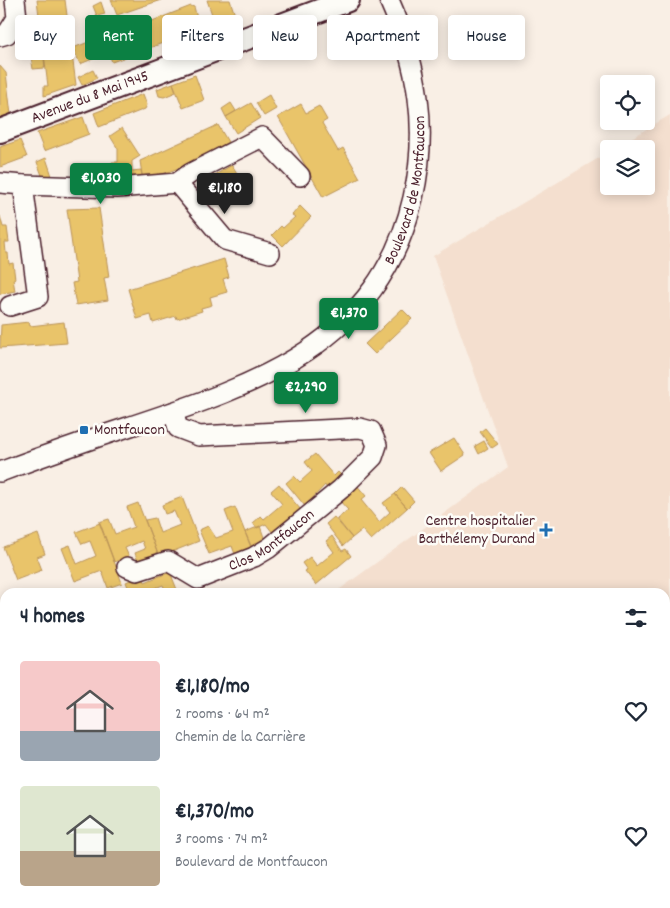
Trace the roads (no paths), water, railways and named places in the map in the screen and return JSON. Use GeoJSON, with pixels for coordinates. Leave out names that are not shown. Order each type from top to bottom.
{"type":"FeatureCollection","features":[{"type":"Feature","properties":{"kind":"main road","name":"Avenue du 8 Mai 1945"},"geometry":{"type":"LineString","coordinates":[[0,130],[348,0]]}},
{"type":"Feature","properties":{"kind":"street"},"geometry":{"type":"LineString","coordinates":[[0,36],[7,34],[17,18],[15,0]]}},
{"type":"Feature","properties":{"kind":"street","name":"Boulevard de Montfaucon"},"geometry":{"type":"LineString","coordinates":[[0,472],[173,412],[266,376],[308,352],[344,322],[372,290],[395,251],[409,216],[416,184],[422,139],[417,92],[405,36],[389,0]]}},
{"type":"Feature","properties":{"kind":"street"},"geometry":{"type":"LineString","coordinates":[[0,183],[117,188],[177,183],[191,173],[262,137],[300,176]]}},
{"type":"Feature","properties":{"kind":"street"},"geometry":{"type":"LineString","coordinates":[[177,183],[225,240],[270,254]]}},
{"type":"Feature","properties":{"kind":"street"},"geometry":{"type":"LineString","coordinates":[[10,306],[38,297],[23,185]]}},
{"type":"Feature","properties":{"kind":"street","name":"Clos Montfaucon"},"geometry":{"type":"LineString","coordinates":[[127,567],[137,571],[168,560],[198,579],[254,557],[269,548],[309,515],[373,457],[377,444],[371,431],[360,428],[199,436],[178,428],[173,412]]}},
{"type":"Feature","properties":{"kind":"place","name":"Montfaucon"},"geometry":{"type":"Point","coordinates":[84,430]}},
{"type":"Feature","properties":{"kind":"place","name":"Centre hospitalier Barthélemy Durand"},"geometry":{"type":"Point","coordinates":[546,530]}}]}
